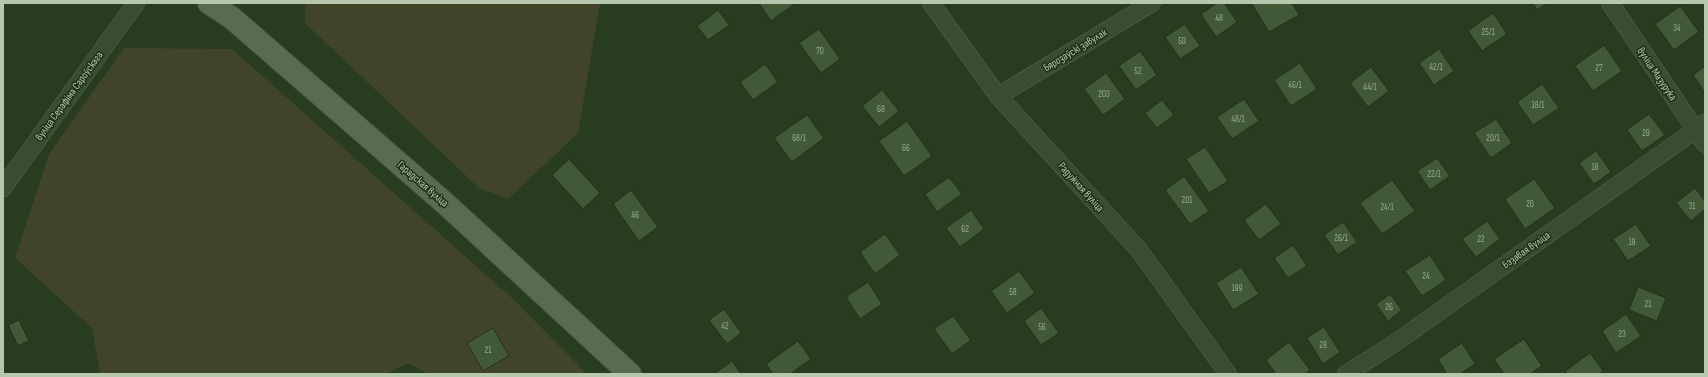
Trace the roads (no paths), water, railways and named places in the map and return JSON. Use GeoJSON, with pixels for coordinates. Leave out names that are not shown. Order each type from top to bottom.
{"type":"FeatureCollection","features":[{"type":"Feature","properties":{"kind":"main road","name":"Гарадская вуліца"},"geometry":{"type":"LineString","coordinates":[[209,3],[232,18],[447,204],[630,374]]}},
{"type":"Feature","properties":{"kind":"street","name":"вуліца Серафіма Сароўскага"},"geometry":{"type":"LineString","coordinates":[[3,188],[136,3]]}},
{"type":"Feature","properties":{"kind":"street","name":"Радужная вуліца"},"geometry":{"type":"LineString","coordinates":[[931,3],[998,96],[1139,250],[1228,374]]}},
{"type":"Feature","properties":{"kind":"street","name":"Бярозаўскі завулак"},"geometry":{"type":"LineString","coordinates":[[998,96],[1152,3]]}},
{"type":"Feature","properties":{"kind":"street","name":"вуліца Мазурука"},"geometry":{"type":"LineString","coordinates":[[1610,3],[1700,126],[1705,144]]}},
{"type":"Feature","properties":{"kind":"street","name":"Бэзавая вуліца"},"geometry":{"type":"LineString","coordinates":[[1346,374],[1396,343],[1700,126]]}}]}
